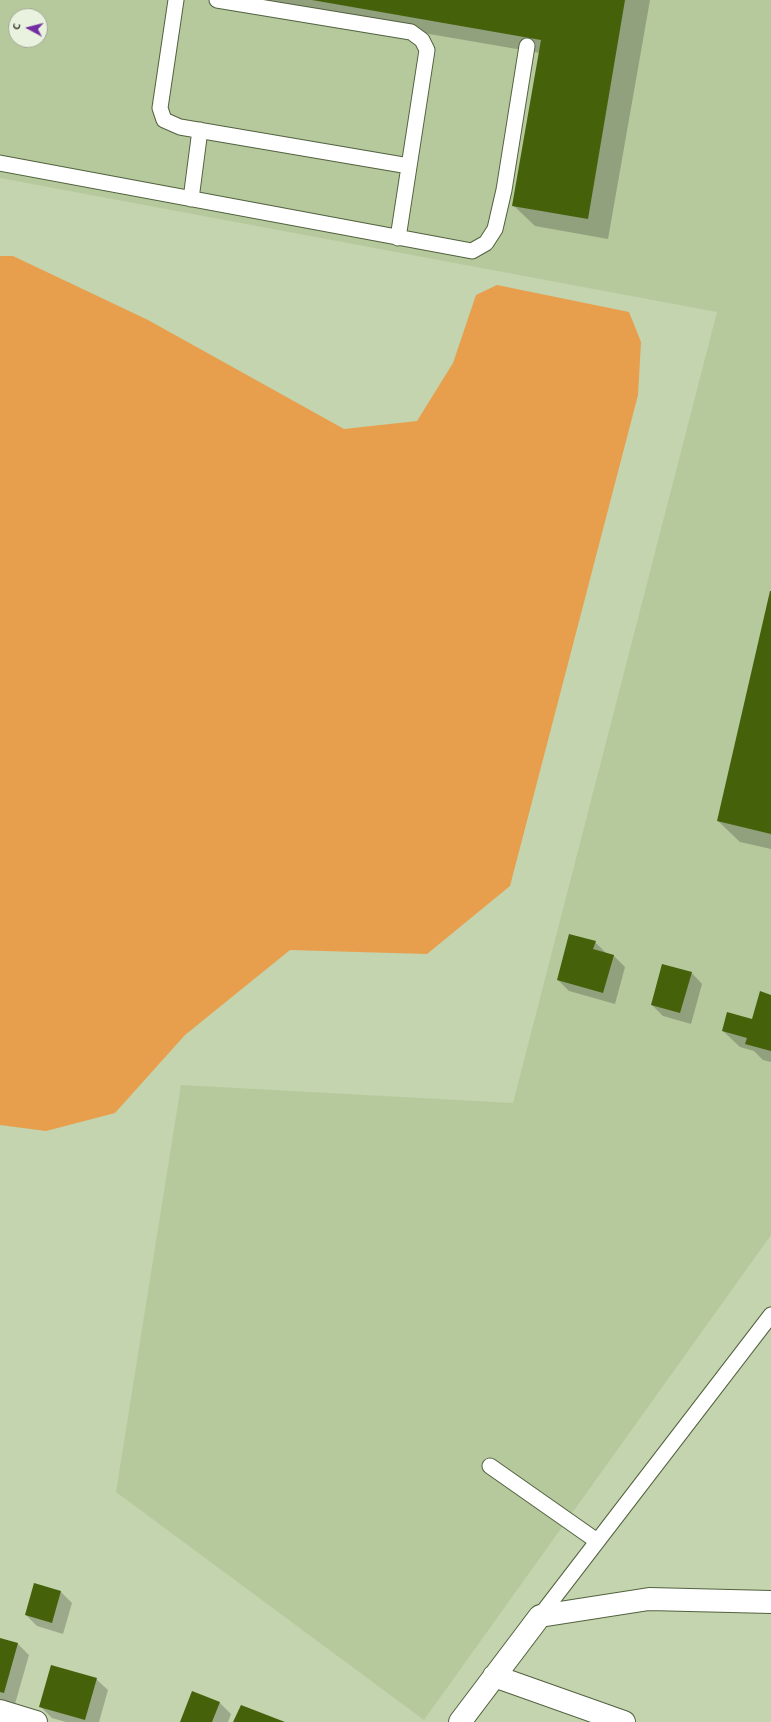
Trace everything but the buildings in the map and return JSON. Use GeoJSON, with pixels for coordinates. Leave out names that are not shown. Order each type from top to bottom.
{"type":"FeatureCollection","features":[{"type":"Feature","properties":{"kind":"street"},"geometry":{"type":"LineString","coordinates":[[460,1722],[540,1616],[649,1599],[771,1602]]}},
{"type":"Feature","properties":{"kind":"street"},"geometry":{"type":"LineString","coordinates":[[494,1676],[624,1722]]}},
{"type":"Feature","properties":{"kind":"street"},"geometry":{"type":"LineString","coordinates":[[0,1711],[36,1722]]}},
{"type":"Feature","properties":{"kind":"lane"},"geometry":{"type":"LineString","coordinates":[[176,0],[160,108],[164,120],[180,127],[409,166]]}},
{"type":"Feature","properties":{"kind":"lane"},"geometry":{"type":"LineString","coordinates":[[217,0],[411,32],[422,40],[427,50],[398,238]]}},
{"type":"Feature","properties":{"kind":"lane"},"geometry":{"type":"LineString","coordinates":[[0,163],[472,251],[486,244],[495,229],[504,190],[527,46]]}},
{"type":"Feature","properties":{"kind":"lane"},"geometry":{"type":"LineString","coordinates":[[191,199],[200,130]]}},
{"type":"Feature","properties":{"kind":"lane"},"geometry":{"type":"LineString","coordinates":[[540,1616],[771,1315]]}},
{"type":"Feature","properties":{"kind":"lane"},"geometry":{"type":"LineString","coordinates":[[490,1466],[597,1541]]}},
{"type":"Feature","properties":{"kind":"shaded area"},"geometry":{"type":"Polygon","coordinates":[[[0,0],[771,0],[771,1235],[424,1720],[116,1492],[181,1085],[513,1103],[717,312],[0,178],[0,0]]]}},
{"type":"Feature","properties":{"kind":"shaded area"},"geometry":{"type":"Polygon","coordinates":[[[0,256],[13,256],[148,320],[344,429],[417,421],[453,363],[476,295],[497,285],[629,312],[641,342],[638,395],[510,886],[427,954],[290,950],[185,1035],[115,1113],[46,1131],[0,1125],[0,256]]]}}]}
